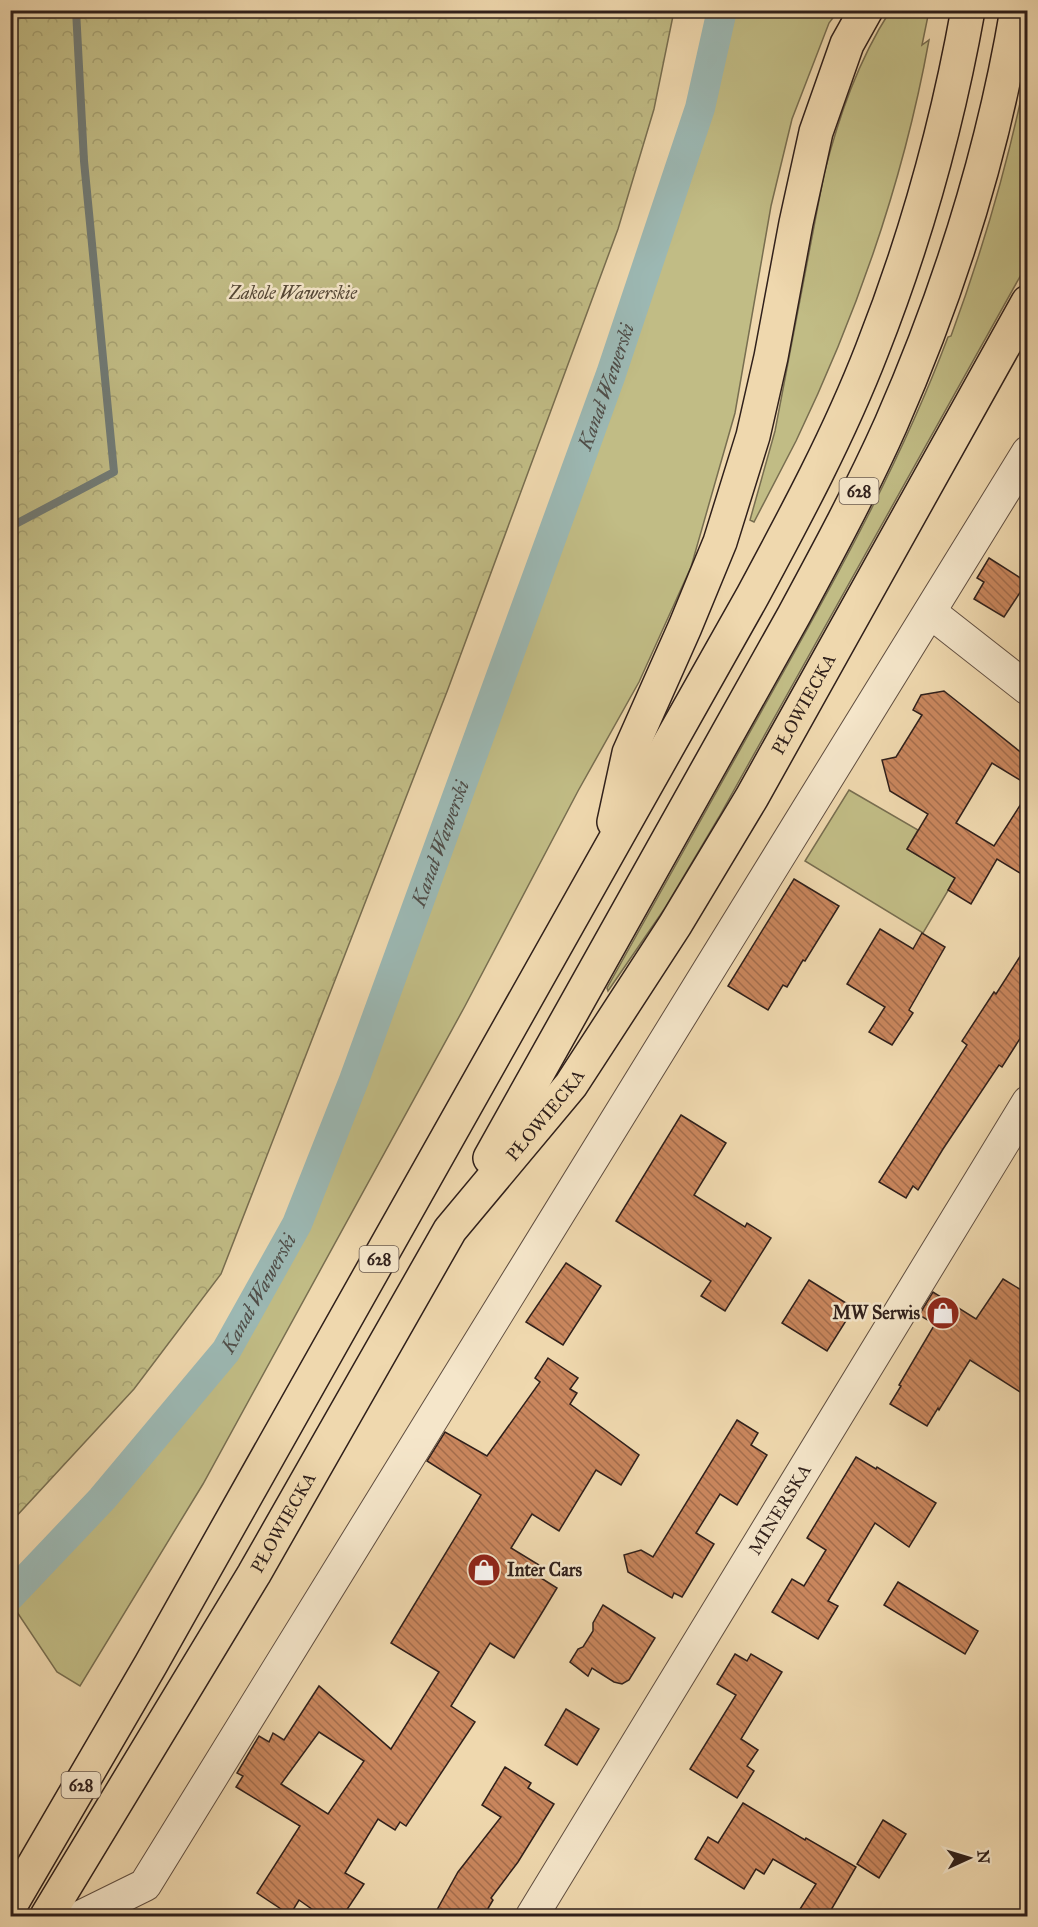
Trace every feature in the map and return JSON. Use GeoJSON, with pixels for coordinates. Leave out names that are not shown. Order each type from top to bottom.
{"type":"FeatureCollection","features":[{"type":"Feature","properties":{"kind":"main road"},"geometry":{"type":"LineString","coordinates":[[608,854],[629,753],[720,542],[746,458],[771,357],[816,132],[847,44],[866,10]]}},
{"type":"Feature","properties":{"kind":"main road","name":"628"},"geometry":{"type":"LineString","coordinates":[[450,1230],[795,615],[834,542],[886,435],[936,313],[969,210],[996,111],[1017,10]]}},
{"type":"Feature","properties":{"kind":"main road","name":"628"},"geometry":{"type":"LineString","coordinates":[[10,1906],[151,1664],[608,854],[753,595],[811,486],[856,387],[892,298],[918,220],[946,116],[968,11]]}},
{"type":"Feature","properties":{"kind":"main road","name":"PŁOWIECKA"},"geometry":{"type":"LineString","coordinates":[[47,1917],[254,1574],[450,1230],[571,1085],[675,925],[752,797],[1028,302]]}},
{"type":"Feature","properties":{"kind":"street"},"geometry":{"type":"LineString","coordinates":[[82,1917],[145,1885],[1028,452]]}},
{"type":"Feature","properties":{"kind":"street"},"geometry":{"type":"LineString","coordinates":[[930,612],[1028,689]]}},
{"type":"Feature","properties":{"kind":"street","name":"MINERSKA"},"geometry":{"type":"LineString","coordinates":[[532,1917],[1028,1102]]}},
{"type":"Feature","properties":{"kind":"green space","name":"Zakole Wawerskie"},"geometry":{"type":"Polygon","coordinates":[[[11,10],[674,11],[654,109],[618,229],[448,689],[221,1274],[134,1389],[11,1522],[11,10]]]}},
{"type":"Feature","properties":{"kind":"green space"},"geometry":{"type":"Polygon","coordinates":[[[728,11],[838,11],[829,23],[792,119],[771,206],[735,413],[691,567],[639,682],[578,791],[465,1006],[203,1484],[80,1686],[57,1672],[13,1606],[235,1351],[307,1220],[347,1125],[656,264],[720,60],[728,11]]]}},
{"type":"Feature","properties":{"kind":"green space"},"geometry":{"type":"Polygon","coordinates":[[[890,11],[929,11],[922,45],[929,40],[906,143],[876,245],[839,344],[796,441],[754,522],[750,520],[775,431],[824,174],[836,131],[859,69],[890,11]]]}},
{"type":"Feature","properties":{"kind":"green space"},"geometry":{"type":"Polygon","coordinates":[[[1027,70],[1027,264],[719,817],[665,908],[608,991],[607,988],[846,558],[911,427],[948,337],[951,336],[974,271],[1003,171],[1027,70]]]}},
{"type":"Feature","properties":{"kind":"green space"},"geometry":{"type":"Polygon","coordinates":[[[849,790],[918,830],[907,849],[956,877],[923,933],[805,861],[849,790]]]}},
{"type":"Feature","properties":{"kind":"building"},"geometry":{"type":"Polygon","coordinates":[[[989,558],[1027,582],[1004,617],[974,599],[984,582],[977,578],[989,558]]]}},
{"type":"Feature","properties":{"kind":"building"},"geometry":{"type":"Polygon","coordinates":[[[944,691],[1028,758],[1028,785],[992,763],[956,823],[994,846],[1028,793],[1028,878],[997,859],[971,904],[948,890],[955,878],[907,849],[928,814],[890,791],[882,760],[896,757],[922,715],[913,710],[921,695],[944,691]]]}},
{"type":"Feature","properties":{"kind":"building"},"geometry":{"type":"Polygon","coordinates":[[[794,879],[839,906],[805,961],[803,960],[787,987],[783,985],[768,1010],[728,986],[794,879]]]}},
{"type":"Feature","properties":{"kind":"building"},"geometry":{"type":"Polygon","coordinates":[[[880,929],[913,949],[922,933],[945,947],[909,1010],[913,1013],[892,1045],[869,1032],[885,1007],[847,984],[880,929]]]}},
{"type":"Feature","properties":{"kind":"building"},"geometry":{"type":"Polygon","coordinates":[[[1028,944],[1028,1026],[1002,1067],[999,1065],[918,1190],[913,1186],[906,1198],[879,1182],[967,1045],[962,1041],[1028,944]]]}},
{"type":"Feature","properties":{"kind":"building"},"geometry":{"type":"Polygon","coordinates":[[[681,1115],[726,1143],[694,1195],[745,1227],[747,1223],[771,1238],[725,1311],[701,1296],[711,1281],[616,1221],[681,1115]]]}},
{"type":"Feature","properties":{"kind":"building"},"geometry":{"type":"Polygon","coordinates":[[[566,1263],[601,1286],[563,1345],[526,1322],[566,1263]]]}},
{"type":"Feature","properties":{"kind":"building"},"geometry":{"type":"Polygon","coordinates":[[[1003,1279],[1028,1294],[1028,1397],[970,1360],[927,1426],[890,1404],[935,1324],[919,1315],[933,1292],[976,1319],[1003,1279]]]}},
{"type":"Feature","properties":{"kind":"building"},"geometry":{"type":"Polygon","coordinates":[[[809,1280],[854,1308],[827,1351],[782,1323],[809,1280]]]}},
{"type":"Feature","properties":{"kind":"building"},"geometry":{"type":"Polygon","coordinates":[[[548,1358],[578,1378],[570,1389],[577,1393],[570,1404],[639,1455],[621,1485],[596,1470],[559,1531],[532,1514],[511,1548],[539,1565],[533,1573],[557,1588],[514,1658],[490,1643],[451,1706],[475,1722],[406,1826],[400,1822],[395,1830],[378,1819],[345,1873],[364,1884],[342,1917],[323,1917],[299,1900],[290,1915],[257,1893],[300,1826],[236,1787],[243,1776],[237,1773],[259,1736],[269,1742],[273,1733],[284,1740],[319,1686],[391,1749],[439,1672],[391,1643],[481,1495],[427,1461],[445,1432],[487,1456],[540,1382],[535,1378],[548,1358]],[[319,1732],[281,1784],[328,1814],[364,1761],[319,1732]]]}},
{"type":"Feature","properties":{"kind":"building"},"geometry":{"type":"Polygon","coordinates":[[[737,1420],[758,1433],[751,1445],[767,1455],[737,1505],[720,1494],[696,1533],[714,1544],[682,1597],[674,1593],[672,1598],[628,1572],[624,1555],[641,1550],[653,1557],[737,1420]]]}},
{"type":"Feature","properties":{"kind":"building"},"geometry":{"type":"Polygon","coordinates":[[[856,1457],[936,1503],[909,1547],[875,1523],[828,1601],[838,1606],[818,1639],[772,1612],[792,1579],[804,1586],[826,1550],[807,1538],[856,1457]]]}},
{"type":"Feature","properties":{"kind":"building"},"geometry":{"type":"Polygon","coordinates":[[[898,1582],[978,1631],[965,1654],[884,1605],[898,1582]]]}},
{"type":"Feature","properties":{"kind":"building"},"geometry":{"type":"Polygon","coordinates":[[[603,1605],[655,1638],[629,1680],[622,1684],[614,1682],[592,1668],[588,1676],[570,1662],[593,1631],[593,1623],[603,1605]]]}},
{"type":"Feature","properties":{"kind":"building"},"geometry":{"type":"Polygon","coordinates":[[[735,1654],[747,1661],[751,1654],[782,1672],[741,1739],[758,1750],[747,1766],[754,1771],[737,1798],[690,1769],[736,1695],[717,1684],[735,1654]]]}},
{"type":"Feature","properties":{"kind":"building"},"geometry":{"type":"Polygon","coordinates":[[[566,1709],[599,1729],[577,1765],[545,1745],[566,1709]]]}},
{"type":"Feature","properties":{"kind":"building"},"geometry":{"type":"Polygon","coordinates":[[[505,1767],[531,1783],[528,1788],[554,1804],[518,1862],[491,1898],[493,1900],[483,1917],[433,1917],[458,1872],[501,1817],[482,1805],[505,1767]]]}},
{"type":"Feature","properties":{"kind":"building"},"geometry":{"type":"Polygon","coordinates":[[[743,1803],[856,1867],[827,1917],[795,1917],[816,1884],[773,1859],[764,1874],[756,1869],[744,1889],[695,1859],[708,1837],[718,1843],[743,1803]]]}},
{"type":"Feature","properties":{"kind":"building"},"geometry":{"type":"Polygon","coordinates":[[[883,1820],[906,1834],[879,1878],[857,1864],[883,1820]]]}},
{"type":"Feature","properties":{"kind":"waterway"},"geometry":{"type":"LineString","coordinates":[[10,527],[114,472],[84,161],[76,10]]}},
{"type":"Feature","properties":{"kind":"waterway","name":"Kanał Wawerski"},"geometry":{"type":"LineString","coordinates":[[10,1596],[102,1499],[226,1351],[297,1224],[354,1080],[611,374],[700,108],[722,10]]}},
{"type":"Feature","properties":{"kind":"place","name":"MW Serwis"},"geometry":{"type":"Point","coordinates":[943,1313]}},
{"type":"Feature","properties":{"kind":"place","name":"Inter Cars"},"geometry":{"type":"Point","coordinates":[484,1570]}}]}
